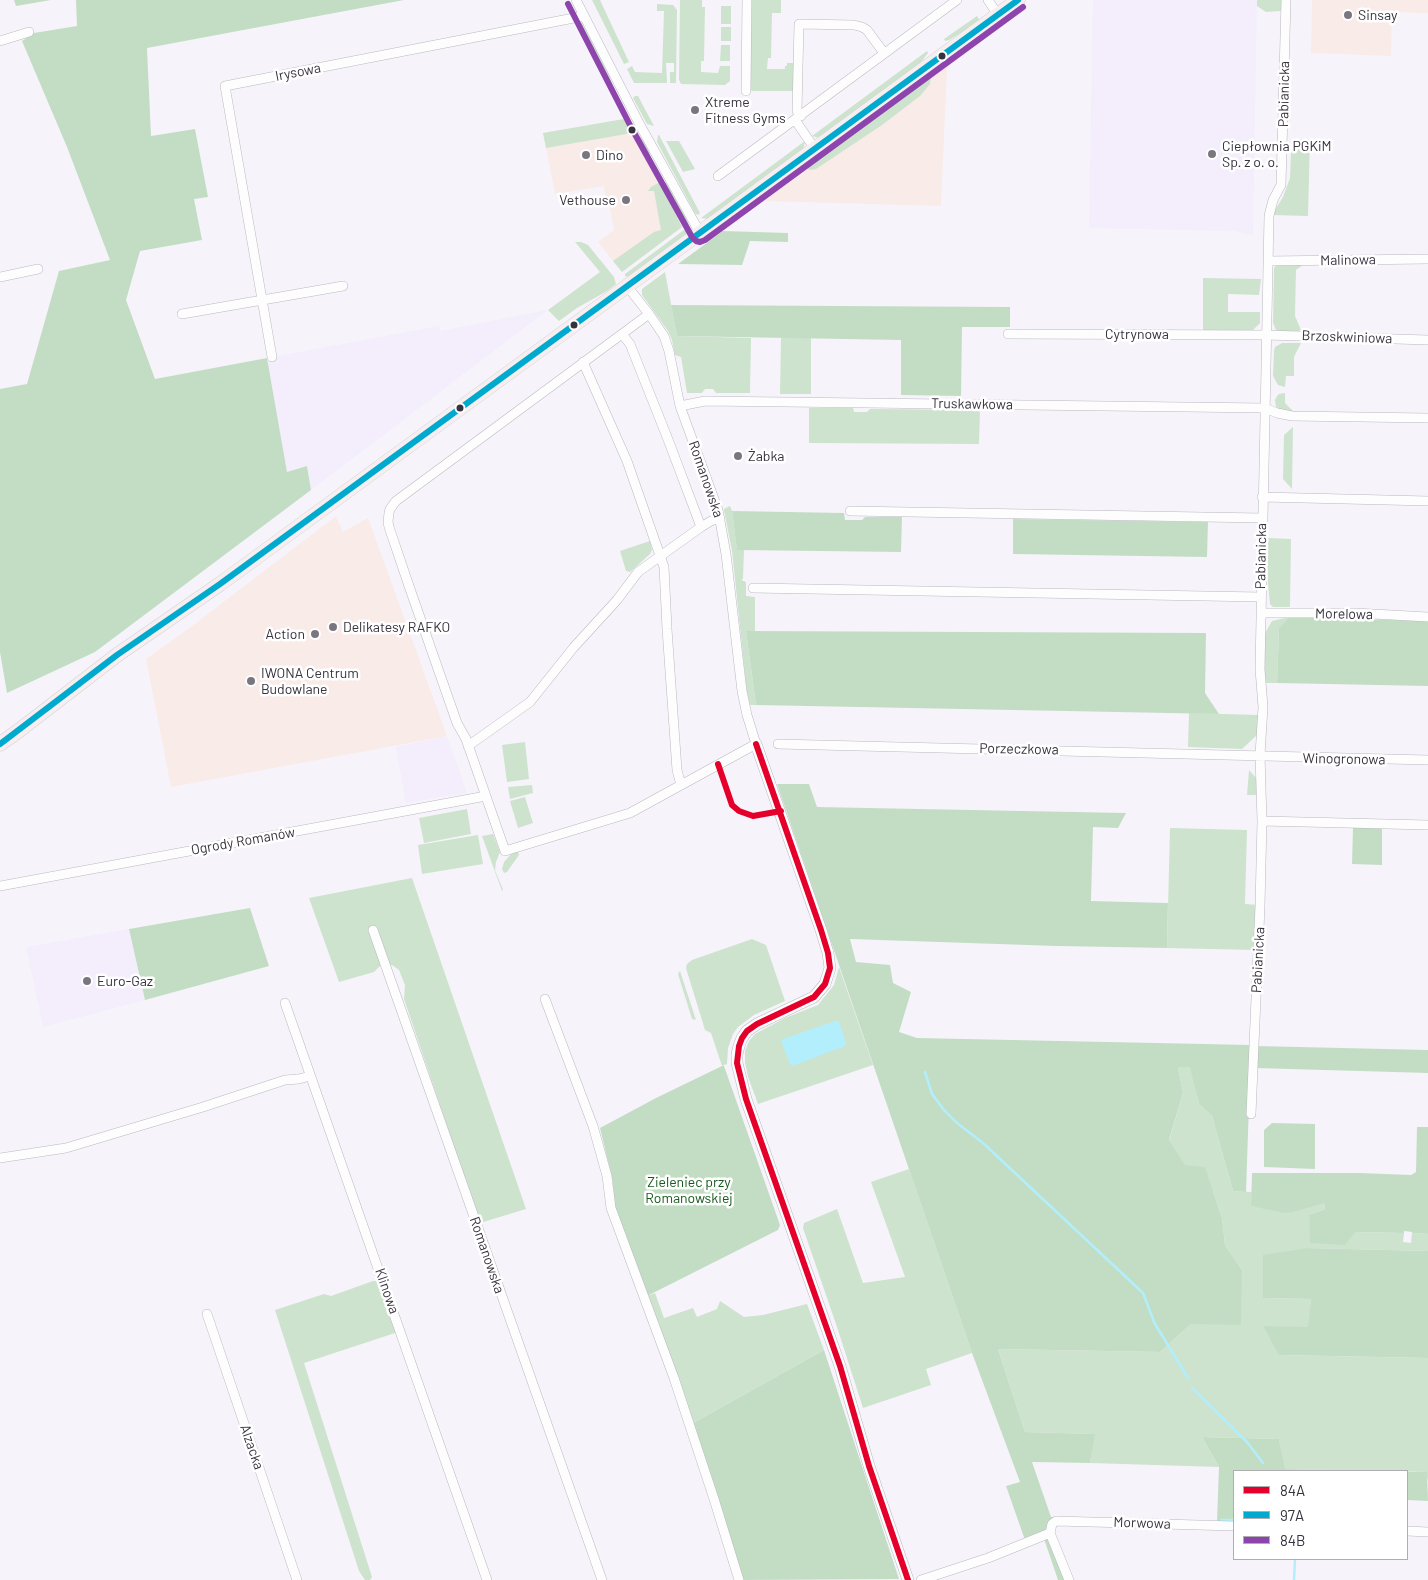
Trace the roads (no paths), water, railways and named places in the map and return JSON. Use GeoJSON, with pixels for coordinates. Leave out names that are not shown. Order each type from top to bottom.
{"type":"FeatureCollection","features":[{"type":"Feature","properties":{"kind":"main road"},"geometry":{"type":"LineString","coordinates":[[0,744],[117,655],[220,584],[1018,0]]}},
{"type":"Feature","properties":{"kind":"street"},"geometry":{"type":"LineString","coordinates":[[576,0],[640,125],[700,233]]}},
{"type":"Feature","properties":{"kind":"street"},"geometry":{"type":"LineString","coordinates":[[746,91],[747,0]]}},
{"type":"Feature","properties":{"kind":"street"},"geometry":{"type":"LineString","coordinates":[[718,176],[957,0]]}},
{"type":"Feature","properties":{"kind":"street"},"geometry":{"type":"LineString","coordinates":[[988,0],[998,14]]}},
{"type":"Feature","properties":{"kind":"street","name":"Pabianicka"},"geometry":{"type":"LineString","coordinates":[[1251,1114],[1262,822],[1260,755],[1263,707],[1260,669],[1268,261],[1270,209],[1282,185],[1286,0]]}},
{"type":"Feature","properties":{"kind":"street","name":"Irysowa"},"geometry":{"type":"LineString","coordinates":[[272,357],[225,86],[577,19],[584,16]]}},
{"type":"Feature","properties":{"kind":"street"},"geometry":{"type":"LineString","coordinates":[[815,149],[798,118],[797,111],[799,24],[854,25],[862,27],[867,30],[884,54]]}},
{"type":"Feature","properties":{"kind":"street"},"geometry":{"type":"LineString","coordinates":[[0,41],[29,32]]}},
{"type":"Feature","properties":{"kind":"street","name":"Malinowa"},"geometry":{"type":"LineString","coordinates":[[1268,261],[1428,259]]}},
{"type":"Feature","properties":{"kind":"street"},"geometry":{"type":"LineString","coordinates":[[0,276],[38,269]]}},
{"type":"Feature","properties":{"kind":"street"},"geometry":{"type":"LineString","coordinates":[[182,314],[343,286]]}},
{"type":"Feature","properties":{"kind":"street","name":"Romanowska"},"geometry":{"type":"LineString","coordinates":[[627,286],[649,314],[667,343],[680,406],[715,500],[726,554],[742,691],[747,715],[828,953],[830,968],[825,984],[814,997],[757,1024],[747,1031],[737,1050],[738,1068],[746,1099],[840,1366],[869,1466],[908,1580]]}},
{"type":"Feature","properties":{"kind":"street"},"geometry":{"type":"LineString","coordinates":[[649,314],[396,501],[389,513],[388,522],[457,723],[468,746],[505,851],[630,813],[756,744]]}},
{"type":"Feature","properties":{"kind":"street"},"geometry":{"type":"LineString","coordinates":[[622,334],[630,344],[701,527]]}},
{"type":"Feature","properties":{"kind":"street","name":"Cytrynowa"},"geometry":{"type":"LineString","coordinates":[[1008,334],[1267,335]]}},
{"type":"Feature","properties":{"kind":"street","name":"Brzoskwiniowa"},"geometry":{"type":"LineString","coordinates":[[1267,335],[1428,340]]}},
{"type":"Feature","properties":{"kind":"street"},"geometry":{"type":"LineString","coordinates":[[583,362],[627,462],[664,567],[677,770],[682,785]]}},
{"type":"Feature","properties":{"kind":"street","name":"Truskawkowa"},"geometry":{"type":"LineString","coordinates":[[680,406],[705,400],[1265,408],[1292,416],[1428,418]]}},
{"type":"Feature","properties":{"kind":"street"},"geometry":{"type":"LineString","coordinates":[[1262,497],[1428,501]]}},
{"type":"Feature","properties":{"kind":"street"},"geometry":{"type":"LineString","coordinates":[[850,511],[1262,518]]}},
{"type":"Feature","properties":{"kind":"street"},"geometry":{"type":"LineString","coordinates":[[468,746],[530,702],[574,647],[617,600],[638,572],[659,555],[701,527],[720,518]]}},
{"type":"Feature","properties":{"kind":"street"},"geometry":{"type":"LineString","coordinates":[[753,588],[1261,596]]}},
{"type":"Feature","properties":{"kind":"street","name":"Morelowa"},"geometry":{"type":"LineString","coordinates":[[1261,613],[1355,613],[1428,617]]}},
{"type":"Feature","properties":{"kind":"street","name":"Porzeczkowa"},"geometry":{"type":"LineString","coordinates":[[778,744],[1260,755]]}},
{"type":"Feature","properties":{"kind":"street","name":"Winogronowa"},"geometry":{"type":"LineString","coordinates":[[1260,755],[1272,757],[1428,760]]}},
{"type":"Feature","properties":{"kind":"street","name":"Ogrody Romanów"},"geometry":{"type":"LineString","coordinates":[[0,886],[486,796]]}},
{"type":"Feature","properties":{"kind":"street"},"geometry":{"type":"LineString","coordinates":[[1262,822],[1428,825]]}},
{"type":"Feature","properties":{"kind":"street","name":"Romanowska"},"geometry":{"type":"LineString","coordinates":[[373,930],[602,1580]]}},
{"type":"Feature","properties":{"kind":"street"},"geometry":{"type":"LineString","coordinates":[[545,999],[592,1126],[607,1176],[612,1208],[674,1378],[739,1580]]}},
{"type":"Feature","properties":{"kind":"street","name":"Klinowa"},"geometry":{"type":"LineString","coordinates":[[285,1003],[487,1580]]}},
{"type":"Feature","properties":{"kind":"street"},"geometry":{"type":"LineString","coordinates":[[0,1158],[66,1148],[285,1080],[310,1076]]}},
{"type":"Feature","properties":{"kind":"street","name":"Alzacka"},"geometry":{"type":"LineString","coordinates":[[207,1314],[297,1580]]}},
{"type":"Feature","properties":{"kind":"street","name":"Morwowa"},"geometry":{"type":"LineString","coordinates":[[921,1580],[988,1558],[1051,1529],[1056,1520],[1233,1526]]}},
{"type":"Feature","properties":{"kind":"street"},"geometry":{"type":"LineString","coordinates":[[1051,1529],[1069,1580]]}},
{"type":"Feature","properties":{"kind":"street"},"geometry":{"type":"LineString","coordinates":[[1408,1531],[1428,1532]]}},
{"type":"Feature","properties":{"kind":"water"},"geometry":{"type":"Polygon","coordinates":[[[839,1021],[846,1043],[845,1046],[792,1066],[790,1064],[781,1041],[783,1039],[839,1021]]]}},
{"type":"Feature","properties":{"kind":"waterway"},"geometry":{"type":"LineString","coordinates":[[925,1072],[932,1094],[944,1110],[957,1123],[983,1143],[1143,1293],[1155,1324],[1188,1378]]}},
{"type":"Feature","properties":{"kind":"waterway"},"geometry":{"type":"LineString","coordinates":[[1192,1388],[1247,1442],[1263,1463]]}},
{"type":"Feature","properties":{"kind":"waterway"},"geometry":{"type":"LineString","coordinates":[[1221,1520],[1233,1520]]}},
{"type":"Feature","properties":{"kind":"waterway"},"geometry":{"type":"LineString","coordinates":[[1294,1580],[1295,1560]]}},
{"type":"Feature","properties":{"kind":"place","name":"Sinsay"},"geometry":{"type":"Point","coordinates":[1348,15]}},
{"type":"Feature","properties":{"kind":"place","name":"Xtreme Fitness Gyms"},"geometry":{"type":"Point","coordinates":[695,110]}},
{"type":"Feature","properties":{"kind":"place","name":"Ciepłownia PGKiM Sp. z o. o."},"geometry":{"type":"Point","coordinates":[1212,154]}},
{"type":"Feature","properties":{"kind":"place","name":"Dino"},"geometry":{"type":"Point","coordinates":[586,155]}},
{"type":"Feature","properties":{"kind":"place","name":"Vethouse"},"geometry":{"type":"Point","coordinates":[626,200]}},
{"type":"Feature","properties":{"kind":"place","name":"Żabka"},"geometry":{"type":"Point","coordinates":[738,456]}},
{"type":"Feature","properties":{"kind":"place","name":"Delikatesy RAFKO"},"geometry":{"type":"Point","coordinates":[333,627]}},
{"type":"Feature","properties":{"kind":"place","name":"Action"},"geometry":{"type":"Point","coordinates":[315,634]}},
{"type":"Feature","properties":{"kind":"place","name":"IWONA Centrum Budowlane"},"geometry":{"type":"Point","coordinates":[251,681]}},
{"type":"Feature","properties":{"kind":"place","name":"Euro-Gaz"},"geometry":{"type":"Point","coordinates":[87,981]}},
{"type":"Feature","properties":{"kind":"park label","name":"Zieleniec przy Romanowskiej"},"geometry":{"type":"Point","coordinates":[689,1190]}}]}
